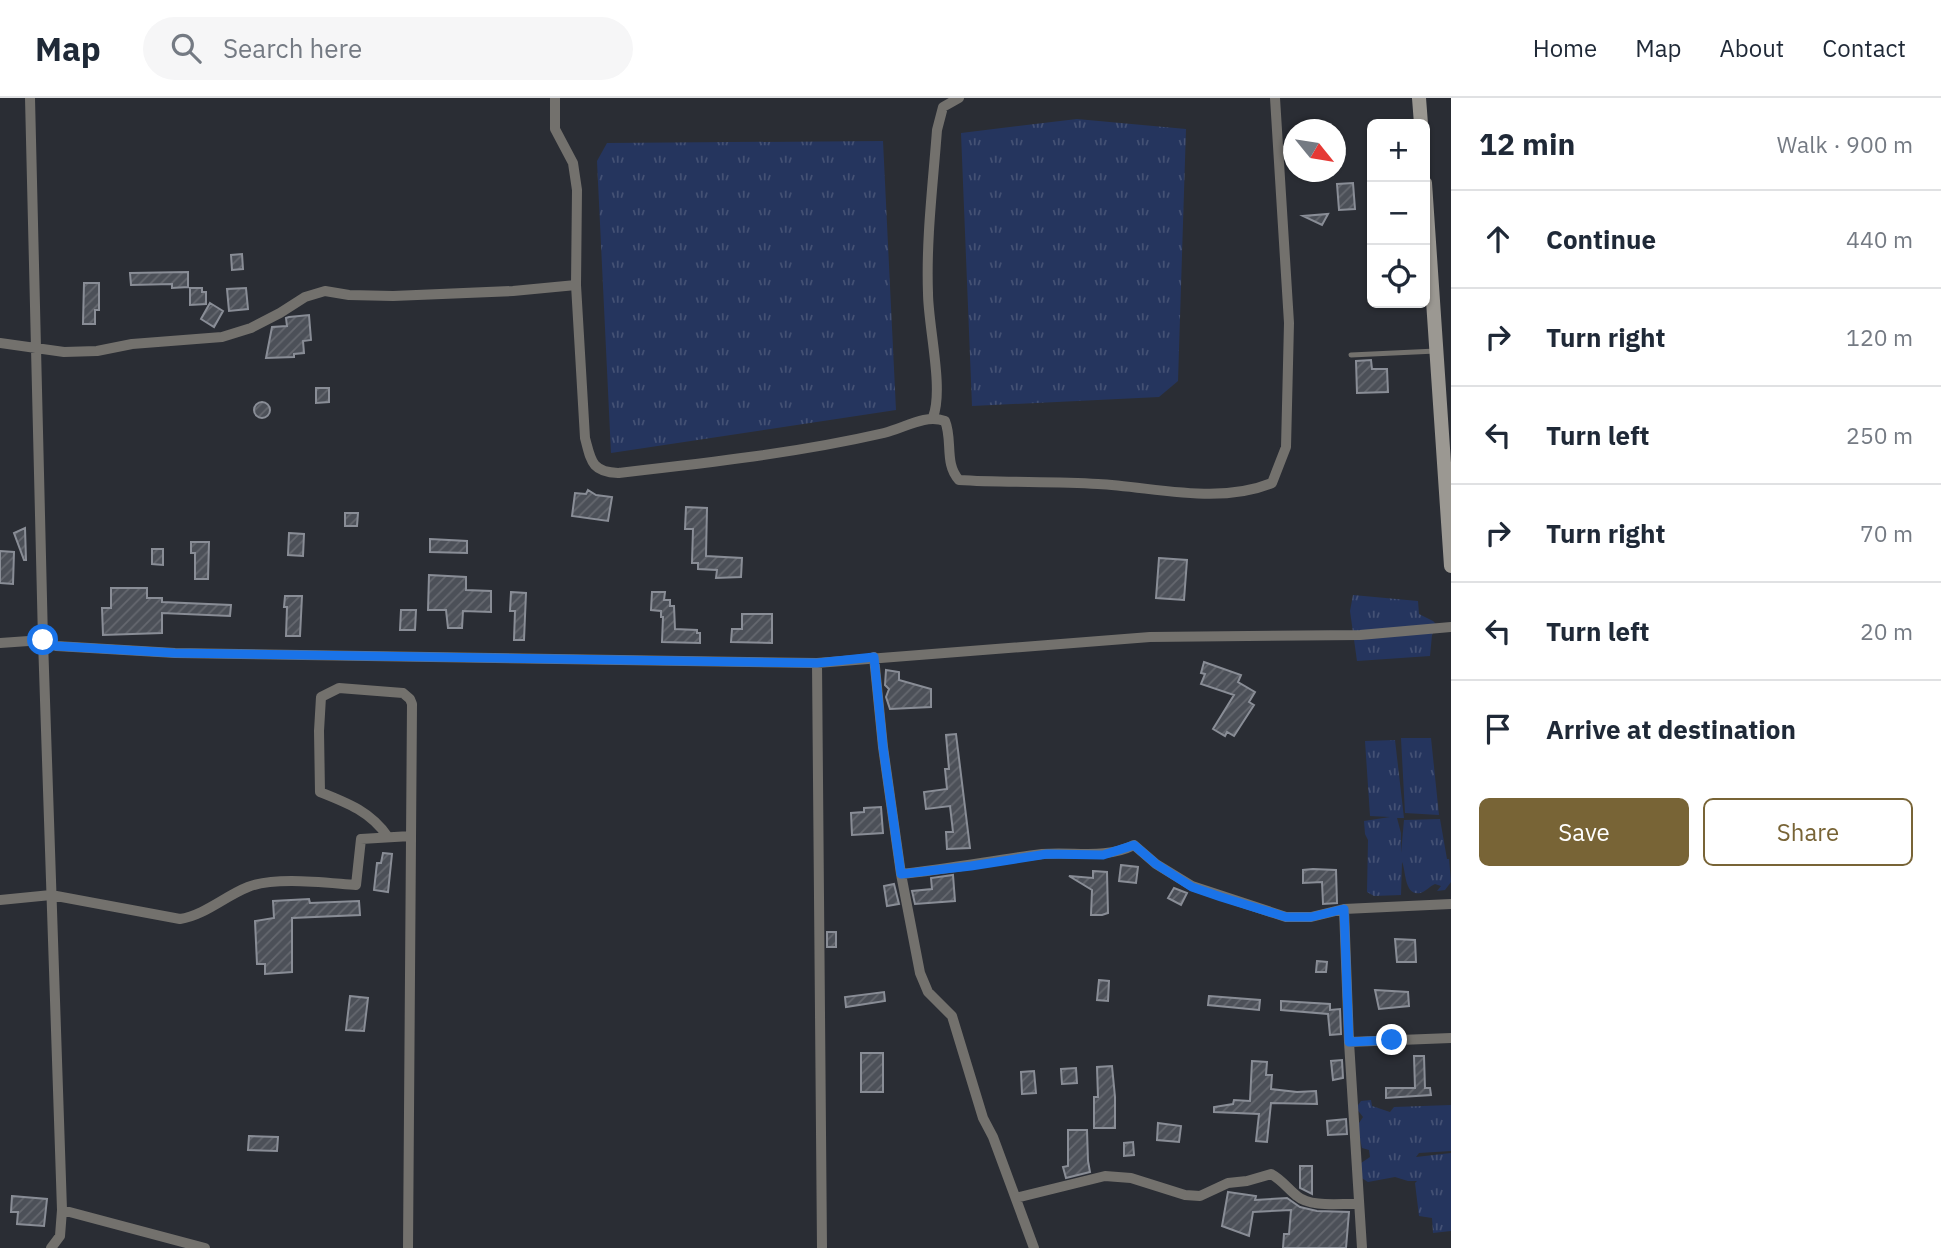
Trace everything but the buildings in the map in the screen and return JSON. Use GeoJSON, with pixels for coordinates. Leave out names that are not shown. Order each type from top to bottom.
{"type":"FeatureCollection","features":[{"type":"Feature","properties":{"kind":"street"},"geometry":{"type":"LineString","coordinates":[[30,98],[43,640],[62,1210],[60,1236],[51,1248]]}},
{"type":"Feature","properties":{"kind":"street"},"geometry":{"type":"LineString","coordinates":[[555,98],[555,129],[573,163],[577,190],[576,285],[585,438],[597,469],[606,472],[692,465],[779,453],[890,432],[933,417],[945,421],[949,431],[949,456],[953,474],[959,480],[1096,484],[1212,494],[1251,492],[1272,483],[1286,447],[1289,323],[1275,98]]}},
{"type":"Feature","properties":{"kind":"street"},"geometry":{"type":"LineString","coordinates":[[933,417],[936,409],[935,384],[928,293],[937,130],[943,107],[958,98]]}},
{"type":"Feature","properties":{"kind":"street"},"geometry":{"type":"LineString","coordinates":[[1419,98],[1421,119]]}},
{"type":"Feature","properties":{"kind":"street"},"geometry":{"type":"LineString","coordinates":[[1429,245],[1451,566]]}},
{"type":"Feature","properties":{"kind":"street"},"geometry":{"type":"LineString","coordinates":[[0,343],[64,352],[97,351],[222,337],[251,328],[305,297],[325,291],[349,295],[393,296],[513,291],[576,285]]}},
{"type":"Feature","properties":{"kind":"street"},"geometry":{"type":"LineString","coordinates":[[0,643],[43,640],[56,646],[175,653],[817,663],[1150,637],[1360,635],[1451,627]]}},
{"type":"Feature","properties":{"kind":"street"},"geometry":{"type":"LineString","coordinates":[[874,657],[883,747],[901,874],[920,974],[928,992],[952,1016],[983,1118],[993,1137],[1034,1248]]}},
{"type":"Feature","properties":{"kind":"street"},"geometry":{"type":"LineString","coordinates":[[817,663],[822,1248]]}},
{"type":"Feature","properties":{"kind":"street"},"geometry":{"type":"LineString","coordinates":[[388,837],[378,822],[364,811],[320,792],[318,768],[321,696],[332,690],[339,688],[403,693],[410,699],[408,1248]]}},
{"type":"Feature","properties":{"kind":"street"},"geometry":{"type":"LineString","coordinates":[[0,900],[51,895],[173,918],[188,918],[256,884],[309,881],[356,885],[361,839],[411,836]]}},
{"type":"Feature","properties":{"kind":"street"},"geometry":{"type":"LineString","coordinates":[[901,874],[1047,854],[1103,855],[1134,845],[1156,864],[1192,887],[1286,917],[1311,917],[1344,909],[1451,904]]}},
{"type":"Feature","properties":{"kind":"street"},"geometry":{"type":"LineString","coordinates":[[1344,909],[1362,1248]]}},
{"type":"Feature","properties":{"kind":"street"},"geometry":{"type":"LineString","coordinates":[[1349,1042],[1451,1038]]}},
{"type":"Feature","properties":{"kind":"street"},"geometry":{"type":"LineString","coordinates":[[1016,1198],[1105,1177],[1131,1178],[1185,1195],[1200,1196],[1228,1182],[1247,1181],[1270,1174],[1282,1180],[1298,1198],[1308,1202],[1359,1204]]}},
{"type":"Feature","properties":{"kind":"street"},"geometry":{"type":"LineString","coordinates":[[62,1210],[205,1248]]}},
{"type":"Feature","properties":{"kind":"lane"},"geometry":{"type":"LineString","coordinates":[[1351,355],[1436,351]]}},
{"type":"Feature","properties":{"kind":"green space"},"geometry":{"type":"Polygon","coordinates":[[[1077,119],[1186,129],[1178,381],[1159,397],[972,406],[961,133],[1077,119]]]}},
{"type":"Feature","properties":{"kind":"green space"},"geometry":{"type":"Polygon","coordinates":[[[883,141],[896,410],[611,453],[597,161],[607,143],[883,141]]]}},
{"type":"Feature","properties":{"kind":"green space"},"geometry":{"type":"Polygon","coordinates":[[[1353,595],[1418,601],[1419,614],[1436,624],[1430,656],[1357,661],[1350,611],[1353,595]]]}},
{"type":"Feature","properties":{"kind":"green space"},"geometry":{"type":"Polygon","coordinates":[[[1401,738],[1431,738],[1439,815],[1405,813],[1401,738]]]}},
{"type":"Feature","properties":{"kind":"green space"},"geometry":{"type":"Polygon","coordinates":[[[1395,740],[1404,818],[1397,818],[1401,833],[1401,853],[1404,820],[1440,819],[1451,882],[1445,890],[1437,891],[1441,886],[1435,884],[1420,893],[1411,891],[1406,882],[1402,862],[1401,895],[1374,896],[1367,892],[1368,840],[1364,821],[1390,817],[1370,816],[1365,741],[1395,740]]]}},
{"type":"Feature","properties":{"kind":"green space"},"geometry":{"type":"Polygon","coordinates":[[[1371,1100],[1372,1106],[1390,1112],[1394,1107],[1451,1105],[1451,1151],[1419,1153],[1416,1157],[1451,1153],[1451,1231],[1433,1233],[1432,1218],[1419,1216],[1415,1183],[1417,1181],[1395,1177],[1368,1182],[1360,1177],[1361,1163],[1370,1157],[1369,1150],[1362,1148],[1357,1126],[1363,1117],[1356,1108],[1361,1101],[1371,1100]]]}},
{"type":"Feature","properties":{"kind":"route"},"geometry":{"type":"LineString","coordinates":[[43,640],[56,646],[175,653],[817,663],[874,657],[883,747],[901,874],[1047,854],[1103,855],[1134,845],[1156,864],[1192,887],[1286,917],[1311,917],[1344,909],[1349,1042],[1392,1040]]}}]}
